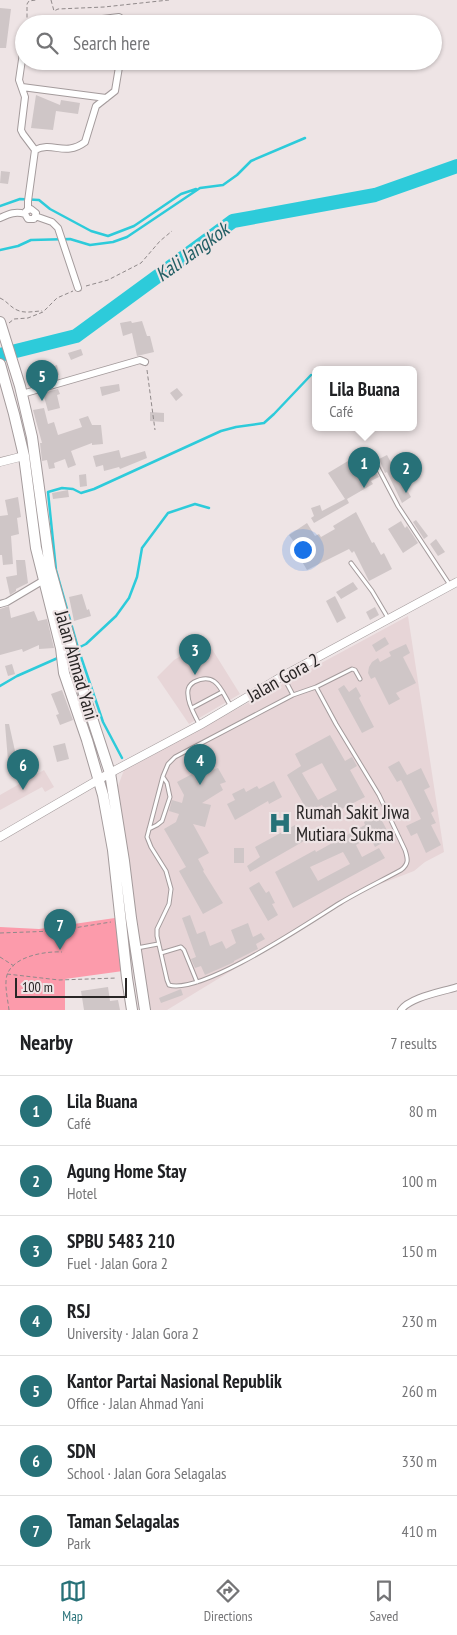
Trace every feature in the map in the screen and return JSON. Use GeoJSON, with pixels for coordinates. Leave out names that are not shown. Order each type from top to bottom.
{"type":"FeatureCollection","features":[{"type":"Feature","properties":{"kind":"highway","name":"Jalan Ahmad Yani"},"geometry":{"type":"LineString","coordinates":[[2,325],[21,390],[38,472],[54,567],[61,625]]}},
{"type":"Feature","properties":{"kind":"highway"},"geometry":{"type":"LineString","coordinates":[[0,364],[24,456],[36,548],[44,580],[61,625],[66,646],[64,673],[87,740],[103,795],[114,850],[132,1010]]}},
{"type":"Feature","properties":{"kind":"highway","name":"Jalan Ahmad Yani"},"geometry":{"type":"LineString","coordinates":[[66,646],[75,666],[110,773],[145,1010]]}},
{"type":"Feature","properties":{"kind":"highway"},"geometry":{"type":"LineString","coordinates":[[68,684],[79,680]]}},
{"type":"Feature","properties":{"kind":"street"},"geometry":{"type":"LineString","coordinates":[[20,70],[19,80],[25,97],[21,130],[34,150],[28,199],[28,219],[34,219],[35,216],[52,222],[60,232],[78,288]]}},
{"type":"Feature","properties":{"kind":"street"},"geometry":{"type":"LineString","coordinates":[[34,150],[42,148],[71,149],[81,144],[87,138],[96,106],[116,91],[119,70]]}},
{"type":"Feature","properties":{"kind":"street"},"geometry":{"type":"LineString","coordinates":[[22,87],[106,98]]}},
{"type":"Feature","properties":{"kind":"street"},"geometry":{"type":"LineString","coordinates":[[0,218],[14,212],[27,212]]}},
{"type":"Feature","properties":{"kind":"street"},"geometry":{"type":"LineString","coordinates":[[21,390],[140,360],[145,362]]}},
{"type":"Feature","properties":{"kind":"street"},"geometry":{"type":"LineString","coordinates":[[0,462],[24,456]]}},
{"type":"Feature","properties":{"kind":"street"},"geometry":{"type":"LineString","coordinates":[[0,604],[7,602],[44,580]]}},
{"type":"Feature","properties":{"kind":"street","name":"Jalan Gora 2"},"geometry":{"type":"LineString","coordinates":[[0,837],[110,773],[200,725],[283,676],[453,584]]}},
{"type":"Feature","properties":{"kind":"street"},"geometry":{"type":"LineString","coordinates":[[401,1010],[411,1001],[457,987]]}},
{"type":"Feature","properties":{"kind":"lane"},"geometry":{"type":"LineString","coordinates":[[376,464],[398,506],[453,584]]}},
{"type":"Feature","properties":{"kind":"lane"},"geometry":{"type":"LineString","coordinates":[[351,563],[372,591],[388,619]]}},
{"type":"Feature","properties":{"kind":"lane"},"geometry":{"type":"LineString","coordinates":[[316,687],[379,795],[405,850],[408,860],[407,864],[401,870],[341,903],[237,965],[197,982],[170,985],[158,944],[157,929],[169,904],[171,889],[166,871],[148,842],[147,836],[168,764],[171,760],[293,695],[316,687],[352,670],[355,670],[360,679]]}},
{"type":"Feature","properties":{"kind":"lane"},"geometry":{"type":"LineString","coordinates":[[283,676],[293,695]]}},
{"type":"Feature","properties":{"kind":"lane"},"geometry":{"type":"LineString","coordinates":[[200,725],[188,697],[188,689],[191,683],[204,678],[212,679],[217,683],[231,706]]}},
{"type":"Feature","properties":{"kind":"lane"},"geometry":{"type":"LineString","coordinates":[[192,708],[222,692]]}},
{"type":"Feature","properties":{"kind":"lane"},"geometry":{"type":"LineString","coordinates":[[149,828],[162,821],[170,797],[167,783],[163,776]]}},
{"type":"Feature","properties":{"kind":"lane"},"geometry":{"type":"LineString","coordinates":[[136,948],[158,944]]}},
{"type":"Feature","properties":{"kind":"lane"},"geometry":{"type":"LineString","coordinates":[[161,953],[181,947],[197,982]]}},
{"type":"Feature","properties":{"kind":"path"},"geometry":{"type":"LineString","coordinates":[[27,15],[27,4],[29,1],[36,0]]}},
{"type":"Feature","properties":{"kind":"path"},"geometry":{"type":"LineString","coordinates":[[51,0],[54,10],[169,0]]}},
{"type":"Feature","properties":{"kind":"path"},"geometry":{"type":"LineString","coordinates":[[2,325],[14,319],[28,318],[43,312],[57,298],[78,288],[108,280],[141,263],[160,241],[172,231]]}},
{"type":"Feature","properties":{"kind":"path"},"geometry":{"type":"LineString","coordinates":[[0,298],[20,312],[43,312]]}},
{"type":"Feature","properties":{"kind":"path"},"geometry":{"type":"LineString","coordinates":[[145,362],[155,430]]}},
{"type":"Feature","properties":{"kind":"path"},"geometry":{"type":"LineString","coordinates":[[0,933],[55,931],[121,921]]}},
{"type":"Feature","properties":{"kind":"path"},"geometry":{"type":"LineString","coordinates":[[9,1010],[6,980],[7,974],[14,966],[33,955],[62,952]]}},
{"type":"Feature","properties":{"kind":"path"},"geometry":{"type":"LineString","coordinates":[[0,957],[14,966]]}},
{"type":"Feature","properties":{"kind":"path"},"geometry":{"type":"LineString","coordinates":[[7,974],[59,980],[127,978]]}},
{"type":"Feature","properties":{"kind":"shaded area","name":"Rumah Sakit Jiwa Mutiara Sukma"},"geometry":{"type":"Polygon","coordinates":[[[408,616],[444,852],[425,862],[414,871],[362,891],[167,1010],[151,1010],[115,794],[124,770],[408,616]]]}},
{"type":"Feature","properties":{"kind":"shaded area"},"geometry":{"type":"Polygon","coordinates":[[[207,641],[240,694],[189,724],[157,677],[174,660],[207,641]]]}},
{"type":"Feature","properties":{"kind":"shaded area"},"geometry":{"type":"Polygon","coordinates":[[[44,770],[54,787],[45,792],[42,787],[0,810],[0,795],[44,770]]]}},
{"type":"Feature","properties":{"kind":"shaded area"},"geometry":{"type":"Polygon","coordinates":[[[115,918],[123,971],[65,979],[65,1010],[0,1010],[0,927],[39,929],[115,918]]]}},
{"type":"Feature","properties":{"kind":"building"},"geometry":{"type":"Polygon","coordinates":[[[0,8],[11,9],[6,48],[0,48],[0,8]]]}},
{"type":"Feature","properties":{"kind":"building"},"geometry":{"type":"Polygon","coordinates":[[[36,95],[60,105],[61,100],[80,103],[78,114],[56,111],[53,130],[31,128],[36,95]]]}},
{"type":"Feature","properties":{"kind":"building"},"geometry":{"type":"Polygon","coordinates":[[[1,171],[10,172],[8,184],[0,183],[1,171]]]}},
{"type":"Feature","properties":{"kind":"building"},"geometry":{"type":"Polygon","coordinates":[[[131,321],[132,323],[142,321],[147,336],[150,336],[154,352],[137,356],[132,333],[123,336],[120,323],[131,321]]]}},
{"type":"Feature","properties":{"kind":"building"},"geometry":{"type":"Polygon","coordinates":[[[81,349],[83,355],[71,360],[68,353],[81,349]]]}},
{"type":"Feature","properties":{"kind":"building"},"geometry":{"type":"Polygon","coordinates":[[[57,365],[59,375],[50,378],[48,368],[57,365]]]}},
{"type":"Feature","properties":{"kind":"building"},"geometry":{"type":"Polygon","coordinates":[[[119,384],[120,391],[102,396],[100,387],[119,384]]]}},
{"type":"Feature","properties":{"kind":"building"},"geometry":{"type":"Polygon","coordinates":[[[177,388],[183,395],[176,401],[170,393],[177,388]]]}},
{"type":"Feature","properties":{"kind":"building"},"geometry":{"type":"Polygon","coordinates":[[[58,389],[60,394],[57,395],[60,408],[48,411],[43,393],[58,389]]]}},
{"type":"Feature","properties":{"kind":"building"},"geometry":{"type":"Polygon","coordinates":[[[44,408],[48,424],[54,422],[58,435],[82,427],[79,419],[88,416],[92,425],[101,425],[103,444],[92,445],[92,443],[71,451],[76,465],[68,468],[65,459],[54,463],[55,468],[49,469],[47,460],[42,461],[40,443],[42,443],[33,410],[44,408]]]}},
{"type":"Feature","properties":{"kind":"building"},"geometry":{"type":"Polygon","coordinates":[[[150,412],[164,413],[164,422],[150,421],[150,412]]]}},
{"type":"Feature","properties":{"kind":"building"},"geometry":{"type":"Polygon","coordinates":[[[119,450],[121,458],[145,451],[147,458],[120,469],[119,467],[104,471],[103,465],[96,467],[93,456],[119,450]]]}},
{"type":"Feature","properties":{"kind":"building"},"geometry":{"type":"Polygon","coordinates":[[[358,455],[369,473],[375,470],[379,477],[371,481],[373,484],[347,499],[349,503],[314,523],[311,518],[314,516],[311,508],[320,505],[322,511],[345,499],[328,473],[358,455]]]}},
{"type":"Feature","properties":{"kind":"building"},"geometry":{"type":"Polygon","coordinates":[[[387,455],[411,497],[402,503],[379,459],[387,455]]]}},
{"type":"Feature","properties":{"kind":"building"},"geometry":{"type":"Polygon","coordinates":[[[86,474],[87,486],[80,487],[79,475],[86,474]]]}},
{"type":"Feature","properties":{"kind":"building"},"geometry":{"type":"Polygon","coordinates":[[[68,490],[69,497],[53,499],[52,493],[68,490]]]}},
{"type":"Feature","properties":{"kind":"building"},"geometry":{"type":"Polygon","coordinates":[[[18,497],[21,517],[17,518],[19,534],[11,536],[13,564],[3,565],[2,555],[0,555],[0,516],[8,515],[5,500],[18,497]]]}},
{"type":"Feature","properties":{"kind":"building"},"geometry":{"type":"Polygon","coordinates":[[[356,512],[372,543],[374,542],[381,555],[384,553],[392,569],[369,581],[354,551],[352,553],[349,549],[307,570],[294,548],[297,546],[289,535],[307,523],[315,536],[319,534],[321,537],[335,529],[333,526],[356,512]]]}},
{"type":"Feature","properties":{"kind":"building"},"geometry":{"type":"Polygon","coordinates":[[[416,520],[428,536],[424,539],[413,522],[416,520]]]}},
{"type":"Feature","properties":{"kind":"building"},"geometry":{"type":"Polygon","coordinates":[[[401,521],[405,528],[407,526],[418,543],[403,553],[388,529],[401,521]]]}},
{"type":"Feature","properties":{"kind":"building"},"geometry":{"type":"Polygon","coordinates":[[[436,539],[445,552],[438,556],[430,544],[436,539]]]}},
{"type":"Feature","properties":{"kind":"building"},"geometry":{"type":"Polygon","coordinates":[[[16,560],[25,560],[28,583],[16,589],[10,595],[6,577],[17,575],[16,560]]]}},
{"type":"Feature","properties":{"kind":"building"},"geometry":{"type":"Polygon","coordinates":[[[353,582],[358,589],[341,599],[336,592],[353,582]]]}},
{"type":"Feature","properties":{"kind":"building"},"geometry":{"type":"Polygon","coordinates":[[[82,594],[91,616],[74,621],[69,597],[82,594]]]}},
{"type":"Feature","properties":{"kind":"building"},"geometry":{"type":"Polygon","coordinates":[[[335,596],[346,618],[337,623],[326,601],[335,596]]]}},
{"type":"Feature","properties":{"kind":"building"},"geometry":{"type":"Polygon","coordinates":[[[9,606],[11,618],[34,611],[38,621],[47,619],[54,648],[39,649],[39,645],[23,652],[22,649],[0,655],[0,609],[9,606]]]}},
{"type":"Feature","properties":{"kind":"building"},"geometry":{"type":"Polygon","coordinates":[[[375,607],[379,615],[370,620],[366,612],[375,607]]]}},
{"type":"Feature","properties":{"kind":"building"},"geometry":{"type":"Polygon","coordinates":[[[385,637],[389,644],[376,652],[372,645],[385,637]]]}},
{"type":"Feature","properties":{"kind":"building"},"geometry":{"type":"Polygon","coordinates":[[[406,644],[410,653],[403,657],[416,683],[396,693],[400,699],[389,705],[375,677],[371,679],[368,673],[369,667],[378,658],[380,662],[391,656],[389,652],[406,644]]]}},
{"type":"Feature","properties":{"kind":"building"},"geometry":{"type":"Polygon","coordinates":[[[12,664],[15,674],[8,676],[5,666],[12,664]]]}},
{"type":"Feature","properties":{"kind":"building"},"geometry":{"type":"Polygon","coordinates":[[[344,685],[349,692],[356,687],[361,696],[359,698],[374,727],[362,733],[338,689],[344,685]]]}},
{"type":"Feature","properties":{"kind":"building"},"geometry":{"type":"Polygon","coordinates":[[[62,690],[73,720],[60,725],[56,715],[59,714],[51,694],[62,690]]]}},
{"type":"Feature","properties":{"kind":"building"},"geometry":{"type":"Polygon","coordinates":[[[5,724],[9,724],[17,760],[8,761],[5,724]]]}},
{"type":"Feature","properties":{"kind":"building"},"geometry":{"type":"Polygon","coordinates":[[[330,735],[345,761],[352,757],[357,766],[350,770],[365,797],[328,816],[322,805],[308,812],[287,775],[301,766],[295,754],[330,735]],[[322,763],[302,773],[318,800],[337,790],[322,763]]]}},
{"type":"Feature","properties":{"kind":"building"},"geometry":{"type":"Polygon","coordinates":[[[65,743],[69,759],[57,762],[53,746],[65,743]]]}},
{"type":"Feature","properties":{"kind":"building"},"geometry":{"type":"Polygon","coordinates":[[[399,761],[407,775],[421,768],[430,787],[424,790],[434,811],[431,813],[436,823],[431,825],[441,845],[426,853],[417,833],[411,836],[406,826],[421,819],[401,780],[397,782],[388,767],[399,761]]]}},
{"type":"Feature","properties":{"kind":"building"},"geometry":{"type":"Polygon","coordinates":[[[209,765],[212,770],[218,768],[226,782],[220,784],[223,790],[202,803],[211,805],[205,827],[193,824],[209,853],[198,859],[203,871],[223,903],[203,914],[179,871],[186,867],[164,829],[176,822],[179,814],[169,811],[172,800],[182,803],[184,795],[177,782],[209,765]]]}},
{"type":"Feature","properties":{"kind":"building"},"geometry":{"type":"Polygon","coordinates":[[[274,781],[282,797],[269,804],[268,801],[235,820],[227,804],[235,800],[232,794],[244,788],[246,792],[257,786],[259,789],[274,781]]]}},
{"type":"Feature","properties":{"kind":"building"},"geometry":{"type":"Polygon","coordinates":[[[379,815],[391,838],[375,847],[370,837],[356,845],[362,857],[379,848],[385,858],[293,908],[275,872],[365,825],[364,822],[379,815]],[[343,852],[310,867],[318,881],[350,864],[343,852]]]}},
{"type":"Feature","properties":{"kind":"building"},"geometry":{"type":"Polygon","coordinates":[[[295,825],[304,841],[250,872],[247,866],[260,857],[255,847],[295,825]]]}},
{"type":"Feature","properties":{"kind":"building"},"geometry":{"type":"Polygon","coordinates":[[[234,848],[244,848],[244,863],[234,863],[234,848]]]}},
{"type":"Feature","properties":{"kind":"building"},"geometry":{"type":"Polygon","coordinates":[[[259,882],[266,893],[269,891],[275,903],[272,904],[278,915],[268,921],[249,888],[259,882]]]}},
{"type":"Feature","properties":{"kind":"building"},"geometry":{"type":"Polygon","coordinates":[[[190,915],[197,934],[205,931],[210,946],[222,941],[226,949],[236,943],[231,930],[248,923],[253,937],[261,933],[265,939],[256,944],[258,949],[205,975],[201,966],[195,968],[191,959],[196,957],[182,918],[190,915]]]}},
{"type":"Feature","properties":{"kind":"building"},"geometry":{"type":"Polygon","coordinates":[[[108,987],[110,1001],[118,1000],[120,1010],[84,1010],[81,991],[108,987]]]}},
{"type":"Feature","properties":{"kind":"building"},"geometry":{"type":"Polygon","coordinates":[[[181,989],[183,995],[161,1003],[159,998],[181,989]]]}},
{"type":"Feature","properties":{"kind":"waterway"},"geometry":{"type":"LineString","coordinates":[[0,250],[18,246],[31,240],[70,239],[90,245],[113,242],[127,237],[200,188],[223,185],[237,175],[251,161],[305,138]]}},
{"type":"Feature","properties":{"kind":"waterway","name":"Kali Jangkok"},"geometry":{"type":"LineString","coordinates":[[0,355],[76,336],[233,221],[375,195],[457,166]]}},
{"type":"Feature","properties":{"kind":"waterway"},"geometry":{"type":"LineString","coordinates":[[0,206],[20,199],[39,200],[50,209],[91,231],[108,236],[134,226],[181,194],[196,189]]}},
{"type":"Feature","properties":{"kind":"waterway"},"geometry":{"type":"LineString","coordinates":[[78,648],[56,570],[48,492],[62,488],[73,489],[81,493],[94,489],[221,431],[264,423],[311,375]]}},
{"type":"Feature","properties":{"kind":"waterway"},"geometry":{"type":"LineString","coordinates":[[78,648],[86,644],[116,616],[129,598],[137,577],[142,548],[168,513],[195,504],[209,508]]}},
{"type":"Feature","properties":{"kind":"waterway"},"geometry":{"type":"LineString","coordinates":[[79,651],[103,722],[122,758]]}},
{"type":"Feature","properties":{"kind":"waterway"},"geometry":{"type":"LineString","coordinates":[[0,686],[17,676],[60,657]]}},
{"type":"Feature","properties":{"kind":"place","name":"Kantor Partai Nasional Republik"},"geometry":{"type":"Point","coordinates":[42,401]}},
{"type":"Feature","properties":{"kind":"place","name":"Lila Buana"},"geometry":{"type":"Point","coordinates":[364,488]}},
{"type":"Feature","properties":{"kind":"place","name":"Agung Home Stay"},"geometry":{"type":"Point","coordinates":[406,493]}},
{"type":"Feature","properties":{"kind":"place","name":"SPBU 5483 210"},"geometry":{"type":"Point","coordinates":[195,675]}},
{"type":"Feature","properties":{"kind":"place","name":"RSJ"},"geometry":{"type":"Point","coordinates":[200,785]}},
{"type":"Feature","properties":{"kind":"place","name":"SDN"},"geometry":{"type":"Point","coordinates":[23,790]}},
{"type":"Feature","properties":{"kind":"place","name":"Rumah Sakit Jiwa Mutiara Sukma"},"geometry":{"type":"Point","coordinates":[280,823]}},
{"type":"Feature","properties":{"kind":"place","name":"Taman Selagalas"},"geometry":{"type":"Point","coordinates":[60,950]}}]}
